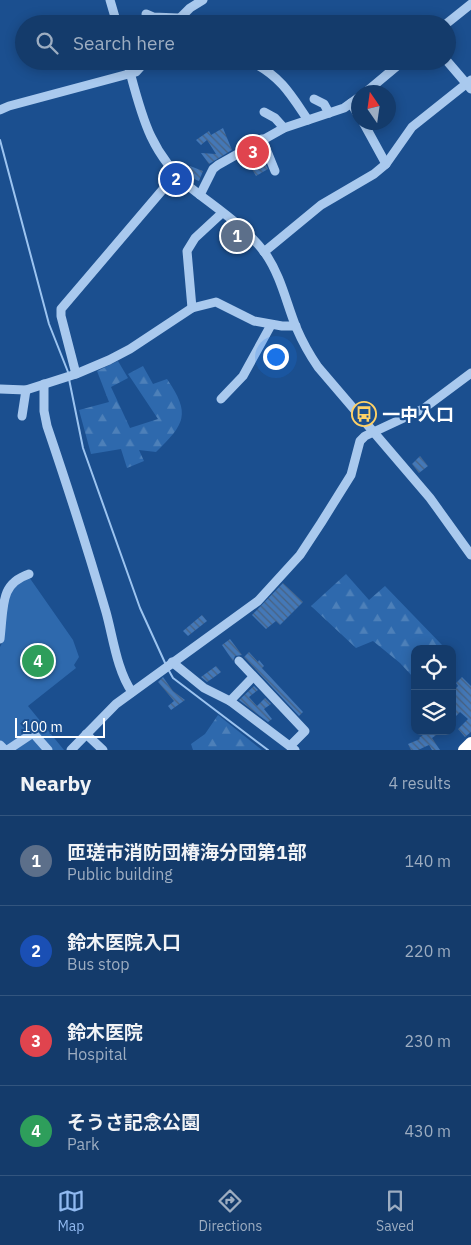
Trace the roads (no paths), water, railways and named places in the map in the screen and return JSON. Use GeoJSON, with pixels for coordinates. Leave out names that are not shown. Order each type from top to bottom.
{"type":"FeatureCollection","features":[{"type":"Feature","properties":{"kind":"highway"},"geometry":{"type":"LineString","coordinates":[[464,750],[471,743]]}},
{"type":"Feature","properties":{"kind":"street"},"geometry":{"type":"LineString","coordinates":[[110,0],[114,15]]}},
{"type":"Feature","properties":{"kind":"street"},"geometry":{"type":"LineString","coordinates":[[184,15],[203,0]]}},
{"type":"Feature","properties":{"kind":"street"},"geometry":{"type":"LineString","coordinates":[[456,16],[471,4]]}},
{"type":"Feature","properties":{"kind":"street"},"geometry":{"type":"LineString","coordinates":[[129,70],[146,130],[160,154],[176,174],[264,252],[280,279],[296,326],[318,367],[430,498],[471,556]]}},
{"type":"Feature","properties":{"kind":"street"},"geometry":{"type":"LineString","coordinates":[[0,110],[130,74],[138,70]]}},
{"type":"Feature","properties":{"kind":"street"},"geometry":{"type":"LineString","coordinates":[[264,70],[283,83],[306,121]]}},
{"type":"Feature","properties":{"kind":"street"},"geometry":{"type":"LineString","coordinates":[[374,85],[392,70]]}},
{"type":"Feature","properties":{"kind":"street"},"geometry":{"type":"LineString","coordinates":[[264,252],[321,205],[374,174],[386,164],[412,127],[469,84],[456,70]]}},
{"type":"Feature","properties":{"kind":"street"},"geometry":{"type":"LineString","coordinates":[[314,99],[324,104],[329,113]]}},
{"type":"Feature","properties":{"kind":"street"},"geometry":{"type":"LineString","coordinates":[[200,195],[213,170],[284,128],[329,113],[351,102]]}},
{"type":"Feature","properties":{"kind":"street"},"geometry":{"type":"LineString","coordinates":[[264,112],[275,118],[284,128]]}},
{"type":"Feature","properties":{"kind":"street"},"geometry":{"type":"LineString","coordinates":[[295,113],[306,121]]}},
{"type":"Feature","properties":{"kind":"street"},"geometry":{"type":"LineString","coordinates":[[367,130],[386,164]]}},
{"type":"Feature","properties":{"kind":"street"},"geometry":{"type":"LineString","coordinates":[[262,140],[275,171]]}},
{"type":"Feature","properties":{"kind":"street"},"geometry":{"type":"LineString","coordinates":[[76,374],[61,316],[62,309],[176,174]]}},
{"type":"Feature","properties":{"kind":"street"},"geometry":{"type":"LineString","coordinates":[[192,308],[186,268],[187,251],[195,238],[222,213]]}},
{"type":"Feature","properties":{"kind":"street"},"geometry":{"type":"LineString","coordinates":[[0,389],[26,390],[76,374],[130,349],[192,308],[220,303],[254,321],[271,325],[296,326]]}},
{"type":"Feature","properties":{"kind":"street"},"geometry":{"type":"LineString","coordinates":[[220,400],[243,376],[271,325]]}},
{"type":"Feature","properties":{"kind":"street"},"geometry":{"type":"LineString","coordinates":[[71,750],[132,692],[246,611],[300,555],[351,475],[360,441],[373,432],[423,409],[471,373]]}},
{"type":"Feature","properties":{"kind":"street"},"geometry":{"type":"LineString","coordinates":[[44,384],[44,411],[47,426],[89,554],[116,647],[121,674],[132,692]]}},
{"type":"Feature","properties":{"kind":"street"},"geometry":{"type":"LineString","coordinates":[[22,416],[26,390]]}},
{"type":"Feature","properties":{"kind":"street"},"geometry":{"type":"LineString","coordinates":[[0,639],[0,594],[3,586],[8,580],[29,574]]}},
{"type":"Feature","properties":{"kind":"street"},"geometry":{"type":"LineString","coordinates":[[172,662],[204,688],[230,701],[292,748],[305,731],[239,662]]}},
{"type":"Feature","properties":{"kind":"street"},"geometry":{"type":"LineString","coordinates":[[230,701],[253,678]]}},
{"type":"Feature","properties":{"kind":"street"},"geometry":{"type":"LineString","coordinates":[[0,745],[5,750],[9,749],[32,733],[48,750]]}},
{"type":"Feature","properties":{"kind":"street"},"geometry":{"type":"LineString","coordinates":[[86,734],[102,750]]}},
{"type":"Feature","properties":{"kind":"waterway"},"geometry":{"type":"LineString","coordinates":[[0,140],[49,324],[68,372]]}},
{"type":"Feature","properties":{"kind":"waterway"},"geometry":{"type":"LineString","coordinates":[[69,379],[83,448],[140,608],[166,665]]}},
{"type":"Feature","properties":{"kind":"waterway"},"geometry":{"type":"LineString","coordinates":[[168,669],[173,678],[268,750]]}},
{"type":"Feature","properties":{"kind":"place","name":"鈴木医院"},"geometry":{"type":"Point","coordinates":[253,152]}},
{"type":"Feature","properties":{"kind":"place","name":"鈴木医院入口"},"geometry":{"type":"Point","coordinates":[176,179]}},
{"type":"Feature","properties":{"kind":"place","name":"匝瑳市消防団椿海分団第1部"},"geometry":{"type":"Point","coordinates":[237,236]}},
{"type":"Feature","properties":{"kind":"place","name":"一中入口"},"geometry":{"type":"Point","coordinates":[364,414]}},
{"type":"Feature","properties":{"kind":"place","name":"そうさ記念公園"},"geometry":{"type":"Point","coordinates":[38,661]}}]}
